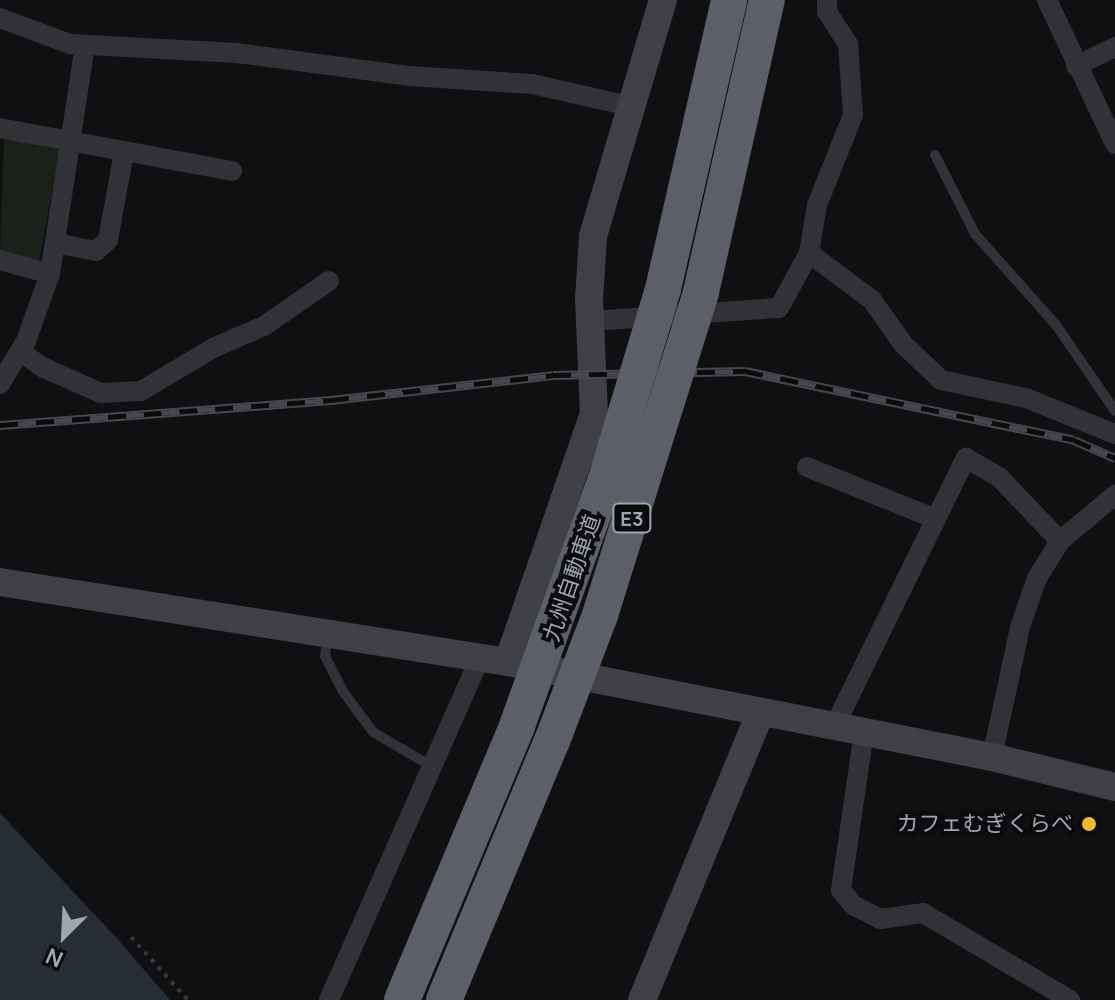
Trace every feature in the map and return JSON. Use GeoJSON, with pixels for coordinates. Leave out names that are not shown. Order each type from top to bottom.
{"type":"FeatureCollection","features":[{"type":"Feature","properties":{"kind":"highway","name":"九州自動車道"},"geometry":{"type":"LineString","coordinates":[[402,1000],[517,726],[597,507],[663,289],[729,0]]}},
{"type":"Feature","properties":{"kind":"highway","name":"九州自動車道"},"geometry":{"type":"LineString","coordinates":[[444,1000],[552,741],[605,601],[701,292],[767,0]]}},
{"type":"Feature","properties":{"kind":"main road"},"geometry":{"type":"LineString","coordinates":[[508,662],[594,414],[591,321],[593,236],[663,0]]}},
{"type":"Feature","properties":{"kind":"main road"},"geometry":{"type":"LineString","coordinates":[[0,582],[508,662],[992,757],[1115,787]]}},
{"type":"Feature","properties":{"kind":"main road"},"geometry":{"type":"LineString","coordinates":[[642,1000],[760,713]]}},
{"type":"Feature","properties":{"kind":"street"},"geometry":{"type":"LineString","coordinates":[[591,321],[779,308],[809,253],[817,205],[853,115],[848,44],[827,12],[827,0]]}},
{"type":"Feature","properties":{"kind":"street"},"geometry":{"type":"LineString","coordinates":[[1047,0],[1115,144]]}},
{"type":"Feature","properties":{"kind":"street"},"geometry":{"type":"LineString","coordinates":[[0,18],[85,46],[237,53],[410,76],[532,84],[630,106]]}},
{"type":"Feature","properties":{"kind":"street"},"geometry":{"type":"LineString","coordinates":[[0,384],[20,351],[50,274],[85,46]]}},
{"type":"Feature","properties":{"kind":"street"},"geometry":{"type":"LineString","coordinates":[[1076,66],[1115,47]]}},
{"type":"Feature","properties":{"kind":"street"},"geometry":{"type":"LineString","coordinates":[[0,128],[232,171]]}},
{"type":"Feature","properties":{"kind":"street"},"geometry":{"type":"LineString","coordinates":[[55,243],[96,251],[108,240],[124,152]]}},
{"type":"Feature","properties":{"kind":"street"},"geometry":{"type":"LineString","coordinates":[[809,253],[872,300],[903,344],[941,380],[1026,398],[1115,434]]}},
{"type":"Feature","properties":{"kind":"street"},"geometry":{"type":"LineString","coordinates":[[0,260],[50,274]]}},
{"type":"Feature","properties":{"kind":"street"},"geometry":{"type":"LineString","coordinates":[[20,351],[42,367],[101,393],[141,391],[213,348],[264,326],[329,281]]}},
{"type":"Feature","properties":{"kind":"street"},"geometry":{"type":"LineString","coordinates":[[834,727],[966,458],[1000,478],[1060,541]]}},
{"type":"Feature","properties":{"kind":"street"},"geometry":{"type":"LineString","coordinates":[[807,467],[936,519]]}},
{"type":"Feature","properties":{"kind":"street"},"geometry":{"type":"LineString","coordinates":[[992,757],[1020,627],[1037,578],[1060,541],[1115,495]]}},
{"type":"Feature","properties":{"kind":"street"},"geometry":{"type":"LineString","coordinates":[[329,1000],[480,658]]}},
{"type":"Feature","properties":{"kind":"street"},"geometry":{"type":"LineString","coordinates":[[864,732],[841,890],[853,905],[880,919],[923,913],[1070,1000]]}},
{"type":"Feature","properties":{"kind":"lane"},"geometry":{"type":"LineString","coordinates":[[935,155],[975,234],[1056,325],[1115,411]]}},
{"type":"Feature","properties":{"kind":"lane"},"geometry":{"type":"LineString","coordinates":[[327,633],[325,656],[342,690],[373,732],[434,768]]}},
{"type":"Feature","properties":{"kind":"path"},"geometry":{"type":"LineString","coordinates":[[131,937],[188,1000]]}},
{"type":"Feature","properties":{"kind":"shaded area"},"geometry":{"type":"Polygon","coordinates":[[[4,137],[60,150],[39,261],[0,252],[4,137]]]}},
{"type":"Feature","properties":{"kind":"shaded area"},"geometry":{"type":"Polygon","coordinates":[[[0,813],[122,944],[170,1000],[0,1000],[0,813]]]}},
{"type":"Feature","properties":{"kind":"railway"},"geometry":{"type":"LineString","coordinates":[[0,425],[331,400],[553,375],[745,371],[1074,440],[1115,458]]}},
{"type":"Feature","properties":{"kind":"place","name":"カフェむぎくらべ"},"geometry":{"type":"Point","coordinates":[1089,824]}}]}
